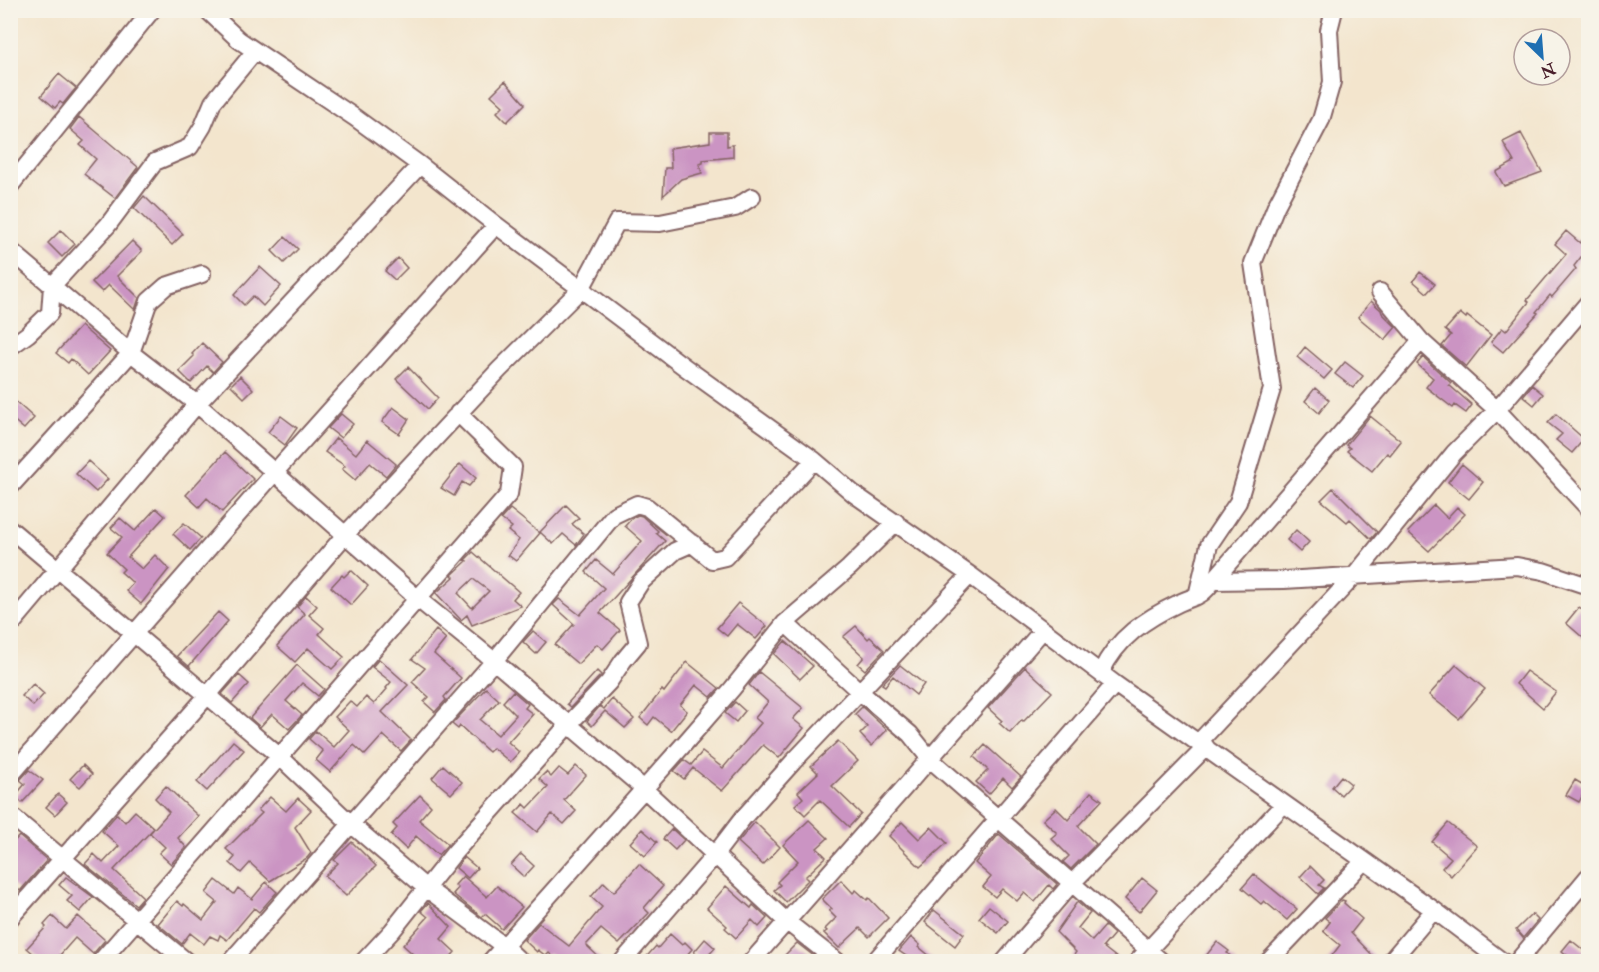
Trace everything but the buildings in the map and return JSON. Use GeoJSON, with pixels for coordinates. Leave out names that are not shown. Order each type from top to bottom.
{"type":"FeatureCollection","features":[{"type":"Feature","properties":{"kind":"street"},"geometry":{"type":"LineString","coordinates":[[10,186],[152,10]]}},
{"type":"Feature","properties":{"kind":"street"},"geometry":{"type":"LineString","coordinates":[[207,10],[239,40],[354,117],[420,165],[686,368],[814,460],[854,494],[970,575],[1042,631],[1434,910],[1503,962]]}},
{"type":"Feature","properties":{"kind":"street"},"geometry":{"type":"LineString","coordinates":[[1197,596],[1209,545],[1238,502],[1272,389],[1253,263],[1276,206],[1321,120],[1332,82],[1329,30],[1334,10]]}},
{"type":"Feature","properties":{"kind":"street"},"geometry":{"type":"LineString","coordinates":[[10,347],[50,313],[52,286],[108,225],[155,162],[190,147],[203,126],[213,102],[255,51]]}},
{"type":"Feature","properties":{"kind":"street"},"geometry":{"type":"LineString","coordinates":[[10,626],[197,404],[420,165]]}},
{"type":"Feature","properties":{"kind":"street"},"geometry":{"type":"LineString","coordinates":[[10,918],[207,696],[345,535],[499,370],[581,289],[617,222],[660,223],[735,208],[752,197]]}},
{"type":"Feature","properties":{"kind":"street"},"geometry":{"type":"LineString","coordinates":[[10,776],[275,472],[496,225]]}},
{"type":"Feature","properties":{"kind":"street"},"geometry":{"type":"LineString","coordinates":[[10,250],[131,353],[197,404],[418,599],[643,788],[786,921],[838,962]]}},
{"type":"Feature","properties":{"kind":"street"},"geometry":{"type":"LineString","coordinates":[[10,487],[131,353],[149,301],[166,286],[202,274]]}},
{"type":"Feature","properties":{"kind":"street"},"geometry":{"type":"LineString","coordinates":[[1380,292],[1421,341],[1497,410],[1588,508]]}},
{"type":"Feature","properties":{"kind":"street"},"geometry":{"type":"LineString","coordinates":[[1004,962],[1071,884],[1202,745],[1356,574],[1454,453],[1497,410],[1588,303]]}},
{"type":"Feature","properties":{"kind":"street"},"geometry":{"type":"LineString","coordinates":[[1101,672],[1108,656],[1128,634],[1148,618],[1205,592],[1421,341]]}},
{"type":"Feature","properties":{"kind":"street"},"geometry":{"type":"LineString","coordinates":[[100,962],[509,494],[513,467],[458,413]]}},
{"type":"Feature","properties":{"kind":"street"},"geometry":{"type":"LineString","coordinates":[[231,962],[494,661],[614,515],[637,504],[647,507],[712,560],[725,557],[814,460]]}},
{"type":"Feature","properties":{"kind":"street"},"geometry":{"type":"LineString","coordinates":[[490,962],[732,689],[785,623],[849,568],[896,522]]}},
{"type":"Feature","properties":{"kind":"street"},"geometry":{"type":"LineString","coordinates":[[10,529],[279,756],[351,824],[426,888],[504,946],[521,962]]}},
{"type":"Feature","properties":{"kind":"street"},"geometry":{"type":"LineString","coordinates":[[363,962],[392,931],[454,853],[609,682],[638,643],[628,602],[641,582],[675,550],[693,543]]}},
{"type":"Feature","properties":{"kind":"street"},"geometry":{"type":"LineString","coordinates":[[1213,581],[1284,580],[1517,566],[1544,571],[1588,586]]}},
{"type":"Feature","properties":{"kind":"street"},"geometry":{"type":"LineString","coordinates":[[622,962],[714,856],[743,818],[859,691],[970,575]]}},
{"type":"Feature","properties":{"kind":"street"},"geometry":{"type":"LineString","coordinates":[[785,623],[910,734],[930,759],[1071,884],[1142,956],[1162,962]]}},
{"type":"Feature","properties":{"kind":"street"},"geometry":{"type":"LineString","coordinates":[[751,962],[1042,631]]}},
{"type":"Feature","properties":{"kind":"street"},"geometry":{"type":"LineString","coordinates":[[874,962],[1115,684]]}},
{"type":"Feature","properties":{"kind":"street"},"geometry":{"type":"LineString","coordinates":[[1142,956],[1284,804]]}},
{"type":"Feature","properties":{"kind":"street"},"geometry":{"type":"LineString","coordinates":[[10,815],[187,962]]}},
{"type":"Feature","properties":{"kind":"street"},"geometry":{"type":"LineString","coordinates":[[1268,962],[1364,861]]}},
{"type":"Feature","properties":{"kind":"street"},"geometry":{"type":"LineString","coordinates":[[1517,962],[1588,877]]}},
{"type":"Feature","properties":{"kind":"street"},"geometry":{"type":"LineString","coordinates":[[1390,962],[1434,910]]}}]}
